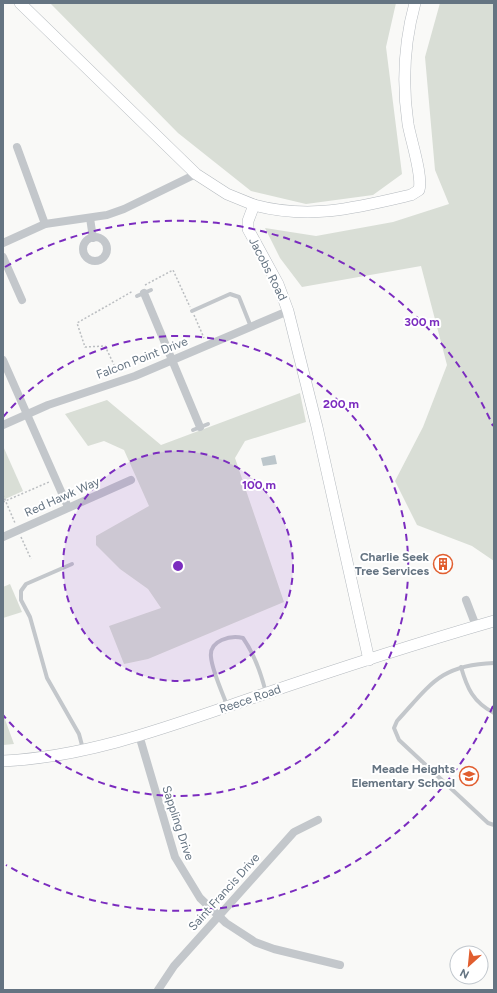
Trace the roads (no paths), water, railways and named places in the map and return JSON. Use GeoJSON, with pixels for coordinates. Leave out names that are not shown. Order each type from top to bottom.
{"type":"FeatureCollection","features":[{"type":"Feature","properties":{"kind":"street"},"geometry":{"type":"LineString","coordinates":[[20,3],[196,174],[227,194],[254,205],[284,211],[327,212],[411,195],[419,190],[420,180],[408,125],[405,97],[405,53],[415,3]]}},
{"type":"Feature","properties":{"kind":"street"},"geometry":{"type":"LineString","coordinates":[[17,147],[45,224]]}},
{"type":"Feature","properties":{"kind":"street"},"geometry":{"type":"LineString","coordinates":[[3,243],[45,224],[90,218],[124,209],[196,174]]}},
{"type":"Feature","properties":{"kind":"street","name":"Jacobs Road"},"geometry":{"type":"LineString","coordinates":[[254,205],[248,221],[248,229],[278,284],[288,311],[317,427],[369,660]]}},
{"type":"Feature","properties":{"kind":"street"},"geometry":{"type":"LineString","coordinates":[[90,218],[93,238]]}},
{"type":"Feature","properties":{"kind":"street"},"geometry":{"type":"LineString","coordinates":[[3,257],[22,300]]}},
{"type":"Feature","properties":{"kind":"street"},"geometry":{"type":"LineString","coordinates":[[143,290],[200,427]]}},
{"type":"Feature","properties":{"kind":"street","name":"Falcon Point Drive"},"geometry":{"type":"LineString","coordinates":[[3,425],[48,405],[135,376],[288,311]]}},
{"type":"Feature","properties":{"kind":"street"},"geometry":{"type":"LineString","coordinates":[[3,360],[68,507]]}},
{"type":"Feature","properties":{"kind":"street","name":"Red Hawk Way"},"geometry":{"type":"LineString","coordinates":[[3,537],[131,480]]}},
{"type":"Feature","properties":{"kind":"street"},"geometry":{"type":"LineString","coordinates":[[466,600],[476,626]]}},
{"type":"Feature","properties":{"kind":"street","name":"Reece Road"},"geometry":{"type":"LineString","coordinates":[[3,761],[83,750],[139,736],[494,620]]}},
{"type":"Feature","properties":{"kind":"street","name":"Sappling Drive"},"geometry":{"type":"LineString","coordinates":[[139,736],[174,857],[200,898],[218,916],[240,934],[274,949],[340,965]]}},
{"type":"Feature","properties":{"kind":"street","name":"Saint Francis Drive"},"geometry":{"type":"LineString","coordinates":[[158,990],[174,966],[294,832],[318,820]]}},
{"type":"Feature","properties":{"kind":"lane"},"geometry":{"type":"LineString","coordinates":[[192,311],[230,294],[235,294],[239,297],[251,326]]}},
{"type":"Feature","properties":{"kind":"lane"},"geometry":{"type":"LineString","coordinates":[[72,564],[26,584],[21,591],[21,600],[30,617],[47,678],[79,734],[83,750]]}},
{"type":"Feature","properties":{"kind":"lane"},"geometry":{"type":"LineString","coordinates":[[227,707],[210,657],[213,647],[222,640],[235,636],[243,638],[252,650],[260,670],[266,694]]}},
{"type":"Feature","properties":{"kind":"lane"},"geometry":{"type":"LineString","coordinates":[[494,663],[461,667],[451,670],[434,682],[397,721],[394,728],[399,740],[488,823],[494,825]]}},
{"type":"Feature","properties":{"kind":"lane"},"geometry":{"type":"LineString","coordinates":[[461,667],[466,687],[472,696],[484,708],[494,713]]}},
{"type":"Feature","properties":{"kind":"place","name":"Charlie Seek Tree Services"},"geometry":{"type":"Point","coordinates":[443,564]}},
{"type":"Feature","properties":{"kind":"place","name":"Meade Heights Elementary School"},"geometry":{"type":"Point","coordinates":[469,776]}}]}
